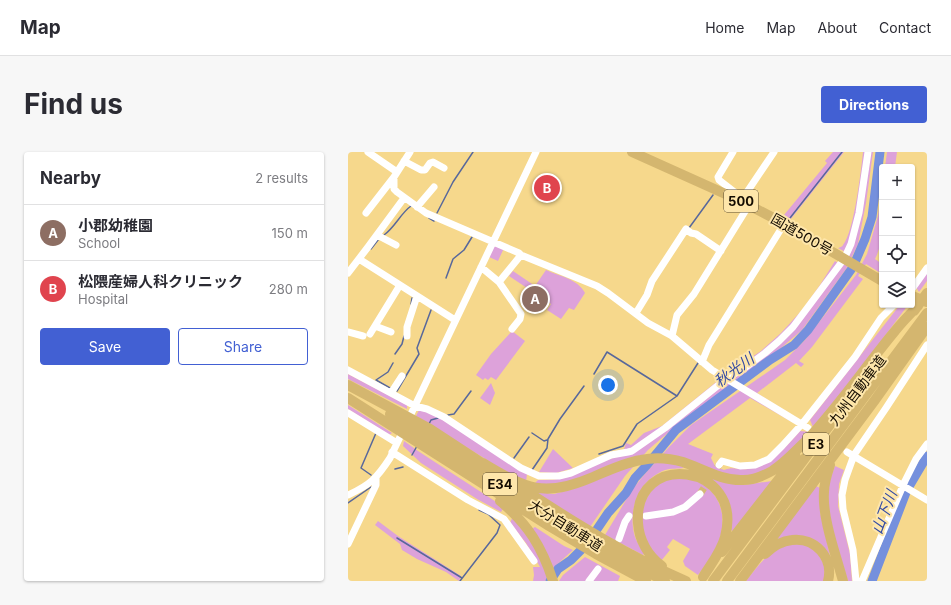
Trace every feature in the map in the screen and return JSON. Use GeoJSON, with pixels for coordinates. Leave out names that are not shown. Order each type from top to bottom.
{"type":"FeatureCollection","features":[{"type":"Feature","properties":{"kind":"highway","name":"国道500号"},"geometry":{"type":"LineString","coordinates":[[632,152],[643,154],[745,203],[783,223],[879,279]]}},
{"type":"Feature","properties":{"kind":"highway"},"geometry":{"type":"LineString","coordinates":[[423,438],[483,463],[515,482],[530,487],[544,489],[557,489],[571,486],[616,467],[648,459],[668,459],[684,463],[724,478],[739,480],[753,479],[767,474],[781,464],[819,426],[842,400],[896,330],[924,299]]}},
{"type":"Feature","properties":{"kind":"highway","name":"九州自動車道"},"geometry":{"type":"LineString","coordinates":[[705,580],[883,355],[924,299]]}},
{"type":"Feature","properties":{"kind":"highway","name":"九州自動車道"},"geometry":{"type":"LineString","coordinates":[[727,581],[927,313]]}},
{"type":"Feature","properties":{"kind":"highway"},"geometry":{"type":"LineString","coordinates":[[741,581],[846,452],[880,394],[927,327]]}},
{"type":"Feature","properties":{"kind":"highway"},"geometry":{"type":"LineString","coordinates":[[348,386],[423,438],[509,508],[529,530],[544,555],[553,581]]}},
{"type":"Feature","properties":{"kind":"highway","name":"大分自動車道"},"geometry":{"type":"LineString","coordinates":[[348,389],[646,581]]}},
{"type":"Feature","properties":{"kind":"highway","name":"大分自動車道"},"geometry":{"type":"LineString","coordinates":[[348,398],[392,426],[423,438],[529,513],[573,534]]}},
{"type":"Feature","properties":{"kind":"highway"},"geometry":{"type":"LineString","coordinates":[[705,580],[819,426]]}},
{"type":"Feature","properties":{"kind":"highway"},"geometry":{"type":"LineString","coordinates":[[843,581],[828,526],[823,499],[827,473],[834,457],[846,452]]}},
{"type":"Feature","properties":{"kind":"highway"},"geometry":{"type":"LineString","coordinates":[[483,463],[573,534]]}},
{"type":"Feature","properties":{"kind":"highway"},"geometry":{"type":"LineString","coordinates":[[687,581],[658,563],[648,552],[639,533],[638,514],[643,496],[654,483],[664,476],[683,473],[697,476],[706,480],[714,487],[722,500],[726,514],[727,522],[725,536],[720,550],[705,580]]}},
{"type":"Feature","properties":{"kind":"highway"},"geometry":{"type":"LineString","coordinates":[[741,581],[771,548],[782,542],[793,540],[809,542],[823,553],[828,562],[828,581]]}},
{"type":"Feature","properties":{"kind":"highway"},"geometry":{"type":"LineString","coordinates":[[599,550],[648,563],[687,581]]}},
{"type":"Feature","properties":{"kind":"highway"},"geometry":{"type":"LineString","coordinates":[[599,550],[639,581]]}},
{"type":"Feature","properties":{"kind":"highway","name":"大分自動車道"},"geometry":{"type":"LineString","coordinates":[[599,550],[665,581]]}},
{"type":"Feature","properties":{"kind":"street"},"geometry":{"type":"LineString","coordinates":[[368,152],[395,175]]}},
{"type":"Feature","properties":{"kind":"street"},"geometry":{"type":"LineString","coordinates":[[366,213],[395,175],[410,152]]}},
{"type":"Feature","properties":{"kind":"street"},"geometry":{"type":"LineString","coordinates":[[348,495],[370,484],[376,478],[397,443],[536,152]]}},
{"type":"Feature","properties":{"kind":"street"},"geometry":{"type":"LineString","coordinates":[[733,152],[718,177],[719,180],[737,194],[745,203]]}},
{"type":"Feature","properties":{"kind":"street"},"geometry":{"type":"LineString","coordinates":[[672,336],[677,315],[694,294],[721,251],[736,225],[745,203],[774,152]]}},
{"type":"Feature","properties":{"kind":"street"},"geometry":{"type":"LineString","coordinates":[[348,370],[415,406],[427,409],[444,417],[521,468],[533,474],[549,477],[559,476],[571,473],[611,455],[628,452],[665,428],[727,379],[746,367],[779,341],[797,322],[845,259],[858,219],[868,152]]}},
{"type":"Feature","properties":{"kind":"street"},"geometry":{"type":"LineString","coordinates":[[404,161],[421,170],[425,170],[430,163],[433,162],[444,168]]}},
{"type":"Feature","properties":{"kind":"street"},"geometry":{"type":"LineString","coordinates":[[395,175],[394,189],[426,213],[521,255],[597,286],[648,323],[672,336],[702,362],[727,379],[805,426]]}},
{"type":"Feature","properties":{"kind":"street"},"geometry":{"type":"LineString","coordinates":[[417,207],[434,187]]}},
{"type":"Feature","properties":{"kind":"street"},"geometry":{"type":"LineString","coordinates":[[348,272],[353,262],[377,235],[404,198]]}},
{"type":"Feature","properties":{"kind":"street"},"geometry":{"type":"LineString","coordinates":[[702,362],[709,345],[781,229],[783,223]]}},
{"type":"Feature","properties":{"kind":"street"},"geometry":{"type":"LineString","coordinates":[[636,313],[647,295],[652,281],[686,229],[721,251]]}},
{"type":"Feature","properties":{"kind":"street"},"geometry":{"type":"LineString","coordinates":[[377,235],[396,245]]}},
{"type":"Feature","properties":{"kind":"street"},"geometry":{"type":"LineString","coordinates":[[499,282],[521,255]]}},
{"type":"Feature","properties":{"kind":"street"},"geometry":{"type":"LineString","coordinates":[[353,262],[400,285],[455,320]]}},
{"type":"Feature","properties":{"kind":"street"},"geometry":{"type":"LineString","coordinates":[[481,267],[499,282],[521,314],[520,319],[512,329]]}},
{"type":"Feature","properties":{"kind":"street"},"geometry":{"type":"LineString","coordinates":[[915,285],[927,268]]}},
{"type":"Feature","properties":{"kind":"street"},"geometry":{"type":"LineString","coordinates":[[348,332],[367,335],[375,326],[400,285]]}},
{"type":"Feature","properties":{"kind":"street"},"geometry":{"type":"LineString","coordinates":[[407,336],[407,327],[416,296]]}},
{"type":"Feature","properties":{"kind":"street"},"geometry":{"type":"LineString","coordinates":[[719,465],[722,461],[740,466],[755,465],[769,459],[805,426],[855,358],[881,318],[891,308]]}},
{"type":"Feature","properties":{"kind":"street"},"geometry":{"type":"LineString","coordinates":[[375,326],[391,332]]}},
{"type":"Feature","properties":{"kind":"street"},"geometry":{"type":"LineString","coordinates":[[856,581],[853,550],[843,509],[842,494],[845,480],[846,452],[886,408],[927,345]]}},
{"type":"Feature","properties":{"kind":"street"},"geometry":{"type":"LineString","coordinates":[[391,393],[402,376]]}},
{"type":"Feature","properties":{"kind":"street"},"geometry":{"type":"LineString","coordinates":[[348,413],[397,443]]}},
{"type":"Feature","properties":{"kind":"street"},"geometry":{"type":"LineString","coordinates":[[862,581],[916,459],[927,444]]}},
{"type":"Feature","properties":{"kind":"street"},"geometry":{"type":"LineString","coordinates":[[392,452],[468,500],[484,507],[497,516],[506,517],[534,561]]}},
{"type":"Feature","properties":{"kind":"street"},"geometry":{"type":"LineString","coordinates":[[846,452],[927,500]]}},
{"type":"Feature","properties":{"kind":"street"},"geometry":{"type":"LineString","coordinates":[[530,481],[533,474]]}},
{"type":"Feature","properties":{"kind":"street"},"geometry":{"type":"LineString","coordinates":[[348,544],[376,485],[376,478]]}},
{"type":"Feature","properties":{"kind":"street"},"geometry":{"type":"LineString","coordinates":[[646,516],[673,512],[685,507],[700,494]]}},
{"type":"Feature","properties":{"kind":"street"},"geometry":{"type":"LineString","coordinates":[[620,539],[624,522],[629,516]]}},
{"type":"Feature","properties":{"kind":"street"},"geometry":{"type":"LineString","coordinates":[[589,581],[598,569]]}},
{"type":"Feature","properties":{"kind":"shaded area"},"geometry":{"type":"Polygon","coordinates":[[[833,152],[844,152],[790,220],[784,215],[827,163],[825,161],[833,152]]]}},
{"type":"Feature","properties":{"kind":"shaded area"},"geometry":{"type":"Polygon","coordinates":[[[863,152],[873,152],[866,203],[858,244],[846,269],[802,330],[781,348],[684,419],[648,450],[625,476],[590,527],[537,495],[538,492],[554,494],[573,489],[571,483],[533,485],[538,480],[564,478],[608,460],[622,456],[626,443],[631,445],[644,433],[662,426],[726,374],[761,351],[781,333],[803,309],[835,261],[842,266],[849,254],[838,248],[843,245],[847,238],[854,215],[863,152]]]}},
{"type":"Feature","properties":{"kind":"shaded area"},"geometry":{"type":"Polygon","coordinates":[[[887,152],[897,152],[895,164],[885,164],[887,152]]]}},
{"type":"Feature","properties":{"kind":"shaded area"},"geometry":{"type":"Polygon","coordinates":[[[879,208],[879,248],[875,259],[879,262],[879,272],[866,264],[858,276],[863,279],[812,347],[799,361],[804,364],[801,367],[796,363],[757,393],[798,420],[792,422],[750,398],[688,444],[713,454],[711,458],[715,466],[724,470],[730,468],[748,469],[771,460],[800,431],[809,432],[783,459],[757,475],[741,477],[677,464],[684,468],[667,469],[656,475],[648,481],[642,489],[634,507],[633,527],[635,537],[644,554],[643,555],[605,535],[632,490],[669,447],[691,425],[785,360],[805,340],[856,275],[867,254],[879,208]]]}},
{"type":"Feature","properties":{"kind":"shaded area"},"geometry":{"type":"Polygon","coordinates":[[[494,246],[504,248],[498,261],[489,257],[494,246]]]}},
{"type":"Feature","properties":{"kind":"shaded area"},"geometry":{"type":"Polygon","coordinates":[[[546,270],[568,278],[578,284],[585,293],[574,310],[569,308],[561,319],[547,310],[551,304],[509,276],[513,271],[535,286],[546,270]]]}},
{"type":"Feature","properties":{"kind":"shaded area"},"geometry":{"type":"Polygon","coordinates":[[[927,272],[927,281],[919,292],[916,287],[927,272]]]}},
{"type":"Feature","properties":{"kind":"shaded area"},"geometry":{"type":"Polygon","coordinates":[[[897,308],[906,308],[834,404],[813,427],[810,420],[897,308]]]}},
{"type":"Feature","properties":{"kind":"shaded area"},"geometry":{"type":"Polygon","coordinates":[[[512,331],[525,341],[496,380],[491,377],[488,380],[485,378],[483,380],[476,375],[491,354],[512,331]]]}},
{"type":"Feature","properties":{"kind":"shaded area"},"geometry":{"type":"Polygon","coordinates":[[[348,374],[407,405],[407,409],[348,379],[348,374]]]}},
{"type":"Feature","properties":{"kind":"shaded area"},"geometry":{"type":"Polygon","coordinates":[[[491,383],[495,393],[490,405],[480,398],[491,383]]]}},
{"type":"Feature","properties":{"kind":"shaded area"},"geometry":{"type":"Polygon","coordinates":[[[348,405],[392,433],[389,435],[348,409],[348,405]]]}},
{"type":"Feature","properties":{"kind":"shaded area"},"geometry":{"type":"Polygon","coordinates":[[[419,410],[430,413],[443,420],[527,474],[526,482],[500,468],[416,416],[419,410]]]}},
{"type":"Feature","properties":{"kind":"shaded area"},"geometry":{"type":"Polygon","coordinates":[[[404,441],[504,507],[501,512],[477,499],[421,463],[403,446],[404,441]]]}},
{"type":"Feature","properties":{"kind":"shaded area"},"geometry":{"type":"Polygon","coordinates":[[[553,449],[573,468],[556,473],[539,472],[553,449]]]}},
{"type":"Feature","properties":{"kind":"shaded area"},"geometry":{"type":"Polygon","coordinates":[[[835,466],[844,470],[839,484],[838,506],[850,554],[852,581],[848,581],[833,532],[828,507],[829,484],[835,466]]]}},
{"type":"Feature","properties":{"kind":"shaded area"},"geometry":{"type":"Polygon","coordinates":[[[706,475],[727,483],[743,485],[772,481],[734,532],[731,530],[731,514],[706,475]]]}},
{"type":"Feature","properties":{"kind":"shaded area"},"geometry":{"type":"Polygon","coordinates":[[[675,478],[699,482],[709,489],[720,505],[722,525],[718,545],[711,558],[698,575],[685,566],[683,561],[690,549],[673,539],[667,547],[670,550],[661,561],[649,547],[642,531],[642,514],[648,496],[654,487],[661,482],[675,478]]]}},
{"type":"Feature","properties":{"kind":"shaded area"},"geometry":{"type":"Polygon","coordinates":[[[816,486],[820,488],[820,512],[831,560],[821,544],[779,540],[777,538],[816,486]]]}},
{"type":"Feature","properties":{"kind":"shaded area"},"geometry":{"type":"Polygon","coordinates":[[[513,516],[533,544],[541,560],[548,576],[545,581],[533,581],[533,567],[540,567],[526,543],[510,523],[513,516]]]}},
{"type":"Feature","properties":{"kind":"shaded area"},"geometry":{"type":"Polygon","coordinates":[[[378,521],[398,536],[461,576],[459,581],[446,572],[417,559],[402,550],[400,544],[375,525],[378,521]]]}},
{"type":"Feature","properties":{"kind":"shaded area"},"geometry":{"type":"Polygon","coordinates":[[[535,527],[564,546],[573,550],[553,568],[532,529],[535,527]]]}},
{"type":"Feature","properties":{"kind":"shaded area"},"geometry":{"type":"Polygon","coordinates":[[[797,543],[808,546],[817,551],[825,567],[824,581],[746,581],[763,560],[773,551],[784,545],[797,543]]]}},
{"type":"Feature","properties":{"kind":"shaded area"},"geometry":{"type":"Polygon","coordinates":[[[585,557],[620,576],[618,581],[559,581],[563,575],[585,557]]]}},
{"type":"Feature","properties":{"kind":"waterway"},"geometry":{"type":"LineString","coordinates":[[437,213],[453,182],[473,152]]}},
{"type":"Feature","properties":{"kind":"waterway"},"geometry":{"type":"LineString","coordinates":[[790,218],[842,152]]}},
{"type":"Feature","properties":{"kind":"waterway","name":"秋光川"},"geometry":{"type":"LineString","coordinates":[[550,581],[558,569],[571,560],[587,544],[608,513],[626,493],[635,478],[676,430],[770,360],[794,345],[808,330],[853,267],[865,239],[872,217],[880,152]]}},
{"type":"Feature","properties":{"kind":"waterway"},"geometry":{"type":"LineString","coordinates":[[689,228],[713,195]]}},
{"type":"Feature","properties":{"kind":"waterway"},"geometry":{"type":"LineString","coordinates":[[384,235],[411,206]]}},
{"type":"Feature","properties":{"kind":"waterway"},"geometry":{"type":"LineString","coordinates":[[429,218],[434,221]]}},
{"type":"Feature","properties":{"kind":"waterway"},"geometry":{"type":"LineString","coordinates":[[446,278],[453,259],[464,250],[472,237]]}},
{"type":"Feature","properties":{"kind":"waterway"},"geometry":{"type":"LineString","coordinates":[[371,249],[378,240]]}},
{"type":"Feature","properties":{"kind":"waterway"},"geometry":{"type":"LineString","coordinates":[[411,304],[412,298]]}},
{"type":"Feature","properties":{"kind":"waterway"},"geometry":{"type":"LineString","coordinates":[[397,391],[419,354],[417,348],[431,310]]}},
{"type":"Feature","properties":{"kind":"waterway"},"geometry":{"type":"LineString","coordinates":[[395,354],[402,344],[404,336]]}},
{"type":"Feature","properties":{"kind":"waterway"},"geometry":{"type":"LineString","coordinates":[[594,374],[607,352],[677,396],[698,363]]}},
{"type":"Feature","properties":{"kind":"waterway"},"geometry":{"type":"LineString","coordinates":[[390,388],[376,380],[388,372],[393,363]]}},
{"type":"Feature","properties":{"kind":"waterway"},"geometry":{"type":"LineString","coordinates":[[532,470],[547,448],[548,439],[560,419],[584,386]]}},
{"type":"Feature","properties":{"kind":"waterway"},"geometry":{"type":"LineString","coordinates":[[448,415],[454,414],[471,391]]}},
{"type":"Feature","properties":{"kind":"waterway"},"geometry":{"type":"LineString","coordinates":[[599,454],[623,446],[637,424],[677,396]]}},
{"type":"Feature","properties":{"kind":"waterway"},"geometry":{"type":"LineString","coordinates":[[429,424],[431,420],[438,418]]}},
{"type":"Feature","properties":{"kind":"waterway"},"geometry":{"type":"LineString","coordinates":[[371,475],[361,468],[376,433]]}},
{"type":"Feature","properties":{"kind":"waterway"},"geometry":{"type":"LineString","coordinates":[[532,433],[544,441],[547,440]]}},
{"type":"Feature","properties":{"kind":"waterway"},"geometry":{"type":"LineString","coordinates":[[514,458],[529,437]]}},
{"type":"Feature","properties":{"kind":"waterway"},"geometry":{"type":"LineString","coordinates":[[412,455],[417,446]]}},
{"type":"Feature","properties":{"kind":"waterway","name":"山下川"},"geometry":{"type":"LineString","coordinates":[[872,581],[907,490],[927,456]]}},
{"type":"Feature","properties":{"kind":"waterway"},"geometry":{"type":"LineString","coordinates":[[395,469],[403,467]]}},
{"type":"Feature","properties":{"kind":"waterway"},"geometry":{"type":"LineString","coordinates":[[348,503],[371,487]]}},
{"type":"Feature","properties":{"kind":"waterway"},"geometry":{"type":"LineString","coordinates":[[460,581],[497,533],[500,525],[488,514],[479,510]]}},
{"type":"Feature","properties":{"kind":"waterway"},"geometry":{"type":"LineString","coordinates":[[397,538],[462,578]]}},
{"type":"Feature","properties":{"kind":"tunnel"},"geometry":{"type":"LineString","coordinates":[[700,494],[719,465]]}},
{"type":"Feature","properties":{"kind":"place","name":"松隈産婦人科クリニック"},"geometry":{"type":"Point","coordinates":[547,188]}},
{"type":"Feature","properties":{"kind":"place","name":"小郡幼稚園"},"geometry":{"type":"Point","coordinates":[535,299]}}]}
